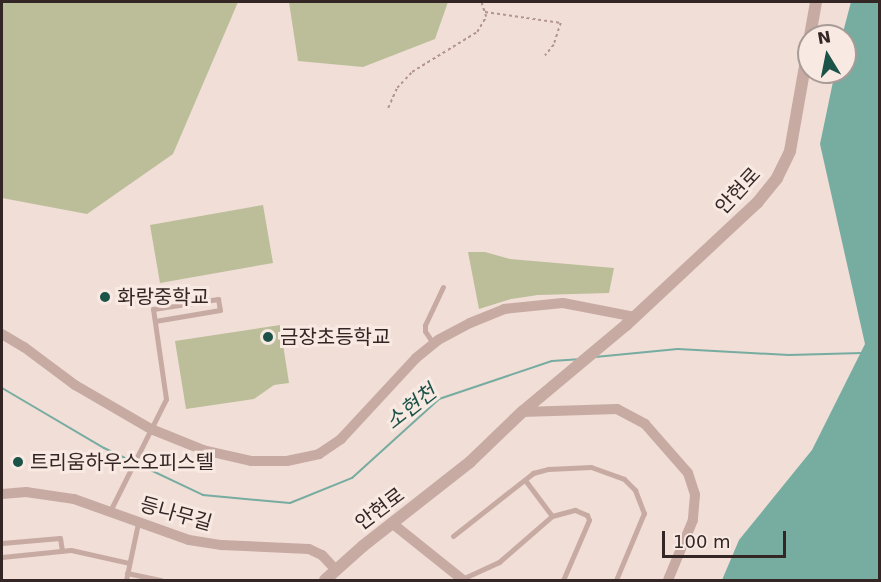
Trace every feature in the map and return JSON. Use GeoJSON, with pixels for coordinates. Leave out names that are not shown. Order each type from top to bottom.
{"type":"FeatureCollection","features":[{"type":"Feature","properties":{"kind":"street"},"geometry":{"type":"LineString","coordinates":[[813,24],[814,2]]}},
{"type":"Feature","properties":{"kind":"street","name":"안현로"},"geometry":{"type":"LineString","coordinates":[[325,580],[470,462],[522,412],[630,321],[758,203],[777,178],[792,142],[802,84]]}},
{"type":"Feature","properties":{"kind":"street"},"geometry":{"type":"LineString","coordinates":[[2,334],[24,347],[75,385],[151,429],[203,450],[251,461],[287,461],[319,454],[342,439],[386,389],[434,343],[470,323],[504,309],[535,304],[563,303],[630,321]]}},
{"type":"Feature","properties":{"kind":"street"},"geometry":{"type":"LineString","coordinates":[[522,412],[617,409],[640,419],[674,457],[690,478],[696,502],[693,520],[668,580]]}},
{"type":"Feature","properties":{"kind":"street","name":"등나무길"},"geometry":{"type":"LineString","coordinates":[[2,494],[48,494],[74,499],[189,540],[222,545],[309,549],[322,555],[336,570]]}},
{"type":"Feature","properties":{"kind":"street"},"geometry":{"type":"LineString","coordinates":[[393,524],[463,580]]}},
{"type":"Feature","properties":{"kind":"lane"},"geometry":{"type":"LineString","coordinates":[[434,343],[425,331],[425,325],[443,287]]}},
{"type":"Feature","properties":{"kind":"lane"},"geometry":{"type":"LineString","coordinates":[[110,512],[166,399],[154,321],[153,309],[218,299],[220,310],[154,321]]}},
{"type":"Feature","properties":{"kind":"lane"},"geometry":{"type":"LineString","coordinates":[[453,536],[533,473],[548,469],[591,467],[624,479],[635,490],[644,513],[616,580]]}},
{"type":"Feature","properties":{"kind":"lane"},"geometry":{"type":"LineString","coordinates":[[525,480],[552,516]]}},
{"type":"Feature","properties":{"kind":"lane"},"geometry":{"type":"LineString","coordinates":[[463,580],[499,562],[552,516],[575,510],[587,515],[589,520],[563,580]]}},
{"type":"Feature","properties":{"kind":"lane"},"geometry":{"type":"LineString","coordinates":[[126,580],[138,523]]}},
{"type":"Feature","properties":{"kind":"lane"},"geometry":{"type":"LineString","coordinates":[[2,543],[60,538],[62,551]]}},
{"type":"Feature","properties":{"kind":"lane"},"geometry":{"type":"LineString","coordinates":[[2,557],[71,550],[129,563]]}},
{"type":"Feature","properties":{"kind":"lane"},"geometry":{"type":"LineString","coordinates":[[127,573],[161,580]]}},
{"type":"Feature","properties":{"kind":"path"},"geometry":{"type":"LineString","coordinates":[[388,108],[397,88],[412,72],[477,32],[484,22],[481,2]]}},
{"type":"Feature","properties":{"kind":"path"},"geometry":{"type":"LineString","coordinates":[[484,12],[561,23],[554,45],[545,56]]}},
{"type":"Feature","properties":{"kind":"green space"},"geometry":{"type":"Polygon","coordinates":[[[2,2],[238,2],[173,154],[87,214],[2,198],[2,2]]]}},
{"type":"Feature","properties":{"kind":"green space"},"geometry":{"type":"Polygon","coordinates":[[[289,2],[448,2],[435,39],[363,67],[298,61],[289,2]]]}},
{"type":"Feature","properties":{"kind":"green space"},"geometry":{"type":"Polygon","coordinates":[[[263,205],[273,263],[160,283],[150,225],[263,205]]]}},
{"type":"Feature","properties":{"kind":"green space"},"geometry":{"type":"Polygon","coordinates":[[[468,252],[485,252],[510,259],[614,268],[609,293],[538,295],[511,299],[479,309],[468,252]]]}},
{"type":"Feature","properties":{"kind":"green space"},"geometry":{"type":"Polygon","coordinates":[[[280,325],[289,383],[274,385],[254,399],[186,409],[175,341],[280,325]]]}},
{"type":"Feature","properties":{"kind":"water"},"geometry":{"type":"Polygon","coordinates":[[[851,2],[879,2],[879,580],[722,580],[739,540],[812,450],[865,344],[820,144],[832,84],[857,84],[857,24],[845,24],[851,2]]]}},
{"type":"Feature","properties":{"kind":"waterway","name":"소현천"},"geometry":{"type":"LineString","coordinates":[[595,357],[678,349],[789,355],[862,353]]}},
{"type":"Feature","properties":{"kind":"waterway","name":"소현천"},"geometry":{"type":"LineString","coordinates":[[2,388],[104,448],[203,495],[290,503],[352,478],[439,399],[552,361],[578,359]]}},
{"type":"Feature","properties":{"kind":"place","name":"화랑중학교"},"geometry":{"type":"Point","coordinates":[105,297]}},
{"type":"Feature","properties":{"kind":"place","name":"금장초등학교"},"geometry":{"type":"Point","coordinates":[268,337]}},
{"type":"Feature","properties":{"kind":"place","name":"트리움하우스오피스텔"},"geometry":{"type":"Point","coordinates":[18,462]}}]}
